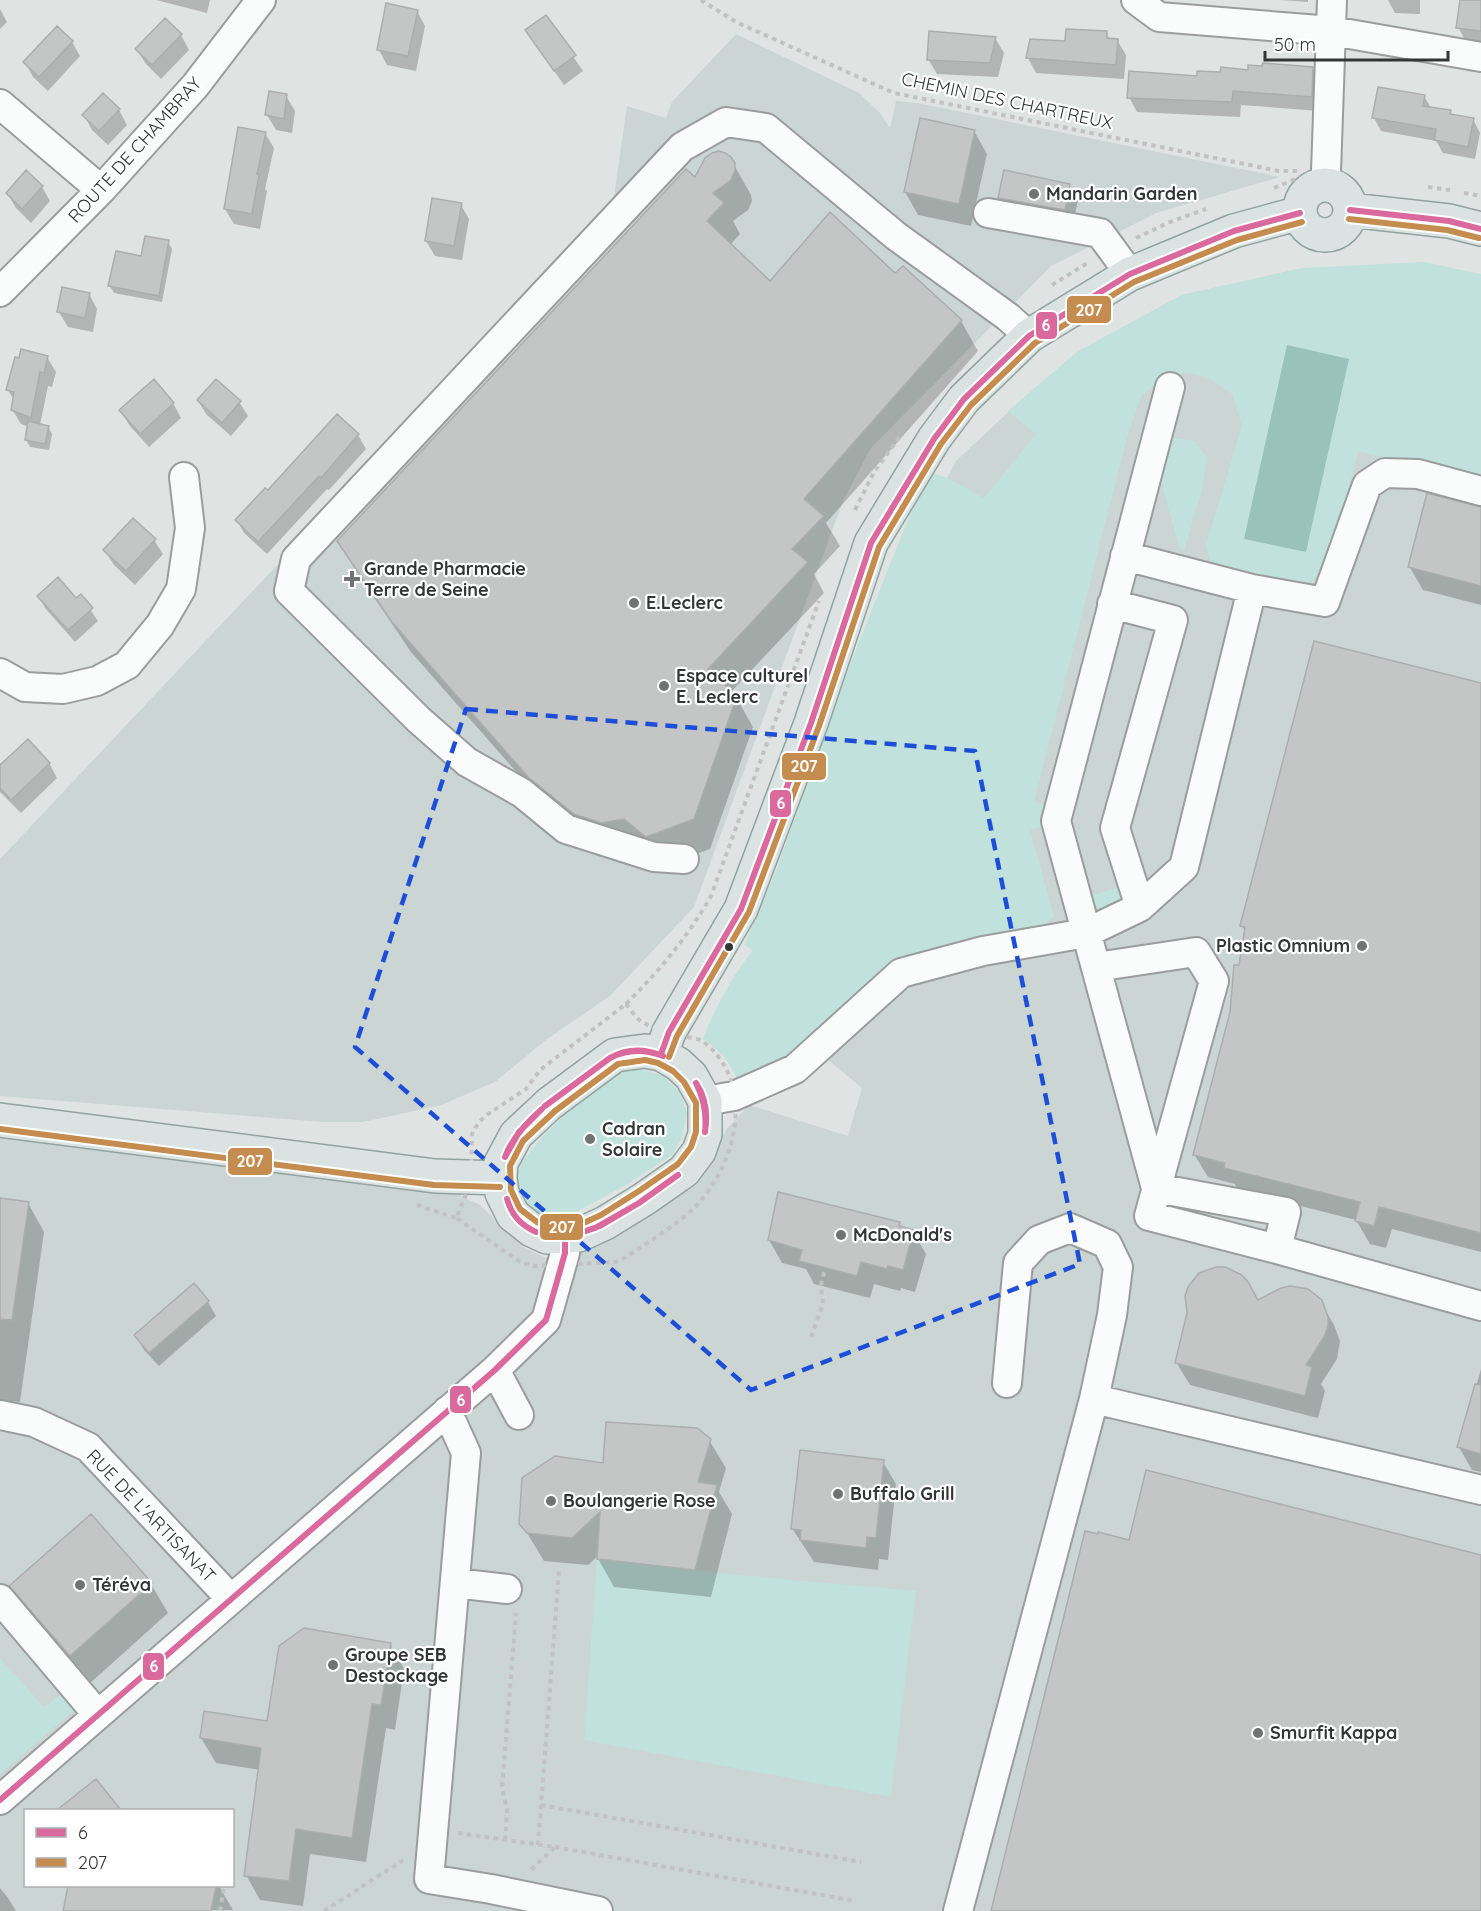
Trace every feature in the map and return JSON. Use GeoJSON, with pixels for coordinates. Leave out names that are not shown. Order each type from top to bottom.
{"type":"FeatureCollection","features":[{"type":"Feature","properties":{"kind":"main road"},"geometry":{"type":"LineString","coordinates":[[1325,178],[1345,195],[1350,210],[1344,225],[1338,231],[1330,234],[1314,233],[1308,228],[1300,213],[1300,205],[1308,190],[1325,178]]}},
{"type":"Feature","properties":{"kind":"main road"},"geometry":{"type":"LineString","coordinates":[[1350,210],[1449,221],[1481,230]]}},
{"type":"Feature","properties":{"kind":"main road"},"geometry":{"type":"LineString","coordinates":[[661,1054],[669,1032],[741,909],[811,723],[871,543],[934,439],[964,399],[1029,336],[1130,274],[1234,231],[1300,213]]}},
{"type":"Feature","properties":{"kind":"main road"},"geometry":{"type":"LineString","coordinates":[[645,1051],[661,1054],[678,1064],[691,1076],[705,1101],[705,1134],[699,1152],[684,1171],[644,1199],[579,1235],[548,1237],[532,1230],[513,1215],[502,1193],[500,1178],[501,1163],[516,1135],[570,1087],[615,1055],[645,1051]]}},
{"type":"Feature","properties":{"kind":"main road"},"geometry":{"type":"LineString","coordinates":[[0,1120],[435,1176],[500,1178]]}},
{"type":"Feature","properties":{"kind":"street","name":"ROUTE DE CHAMBRAY"},"geometry":{"type":"LineString","coordinates":[[0,292],[101,190],[195,86],[261,0]]}},
{"type":"Feature","properties":{"kind":"street"},"geometry":{"type":"LineString","coordinates":[[1136,0],[1159,17],[1332,31],[1481,57]]}},
{"type":"Feature","properties":{"kind":"street"},"geometry":{"type":"LineString","coordinates":[[1325,178],[1332,0]]}},
{"type":"Feature","properties":{"kind":"street"},"geometry":{"type":"LineString","coordinates":[[0,104],[101,190]]}},
{"type":"Feature","properties":{"kind":"street"},"geometry":{"type":"LineString","coordinates":[[684,859],[654,857],[566,829],[522,793],[467,762],[419,720],[289,591],[296,559],[682,147],[726,122],[766,128],[896,236],[1008,317],[1029,336]]}},
{"type":"Feature","properties":{"kind":"street"},"geometry":{"type":"LineString","coordinates":[[988,213],[1100,233],[1130,274]]}},
{"type":"Feature","properties":{"kind":"street"},"geometry":{"type":"LineString","coordinates":[[1156,1188],[1056,821],[1170,387]]}},
{"type":"Feature","properties":{"kind":"street"},"geometry":{"type":"LineString","coordinates":[[1125,556],[1252,589],[1325,602],[1367,485],[1385,473],[1418,474],[1481,491]]}},
{"type":"Feature","properties":{"kind":"street"},"geometry":{"type":"LineString","coordinates":[[0,673],[26,687],[63,689],[97,681],[127,665],[160,625],[181,589],[190,528],[183,477]]}},
{"type":"Feature","properties":{"kind":"street"},"geometry":{"type":"LineString","coordinates":[[705,1101],[734,1096],[795,1069],[901,973],[982,951],[1086,933],[1140,907],[1184,867],[1252,589]]}},
{"type":"Feature","properties":{"kind":"street"},"geometry":{"type":"LineString","coordinates":[[1112,604],[1173,620],[1115,828],[1140,907]]}},
{"type":"Feature","properties":{"kind":"street"},"geometry":{"type":"LineString","coordinates":[[1096,967],[1196,952],[1214,981],[1149,1216],[1481,1306]]}},
{"type":"Feature","properties":{"kind":"street"},"geometry":{"type":"LineString","coordinates":[[1156,1188],[1286,1212],[1277,1249]]}},
{"type":"Feature","properties":{"kind":"street"},"geometry":{"type":"LineString","coordinates":[[958,1911],[1094,1399],[1112,1315],[1118,1267],[1107,1244],[1070,1228],[1039,1240],[1018,1263],[1007,1383]]}},
{"type":"Feature","properties":{"kind":"street"},"geometry":{"type":"LineString","coordinates":[[0,1800],[495,1370],[546,1320],[565,1253],[564,1236]]}},
{"type":"Feature","properties":{"kind":"street"},"geometry":{"type":"LineString","coordinates":[[495,1370],[519,1415]]}},
{"type":"Feature","properties":{"kind":"street"},"geometry":{"type":"LineString","coordinates":[[1094,1399],[1481,1490]]}},
{"type":"Feature","properties":{"kind":"street"},"geometry":{"type":"LineString","coordinates":[[447,1411],[466,1453],[429,1879],[598,1911]]}},
{"type":"Feature","properties":{"kind":"street","name":"RUE DE L'ARTISANAT"},"geometry":{"type":"LineString","coordinates":[[0,1414],[34,1422],[88,1447],[231,1599]]}},
{"type":"Feature","properties":{"kind":"street"},"geometry":{"type":"LineString","coordinates":[[455,1583],[512,1601]]}},
{"type":"Feature","properties":{"kind":"street"},"geometry":{"type":"LineString","coordinates":[[0,1599],[98,1715]]}},
{"type":"Feature","properties":{"kind":"path","name":"CHEMIN DES CHARTREUX"},"geometry":{"type":"LineString","coordinates":[[700,0],[736,22],[894,93],[1279,171],[1325,178]]}},
{"type":"Feature","properties":{"kind":"path"},"geometry":{"type":"LineString","coordinates":[[540,1070],[626,1004],[643,1023]]}},
{"type":"Feature","properties":{"kind":"path"},"geometry":{"type":"LineString","coordinates":[[693,1038],[703,1041],[718,1056],[728,1070],[732,1081]]}},
{"type":"Feature","properties":{"kind":"path"},"geometry":{"type":"LineString","coordinates":[[471,1148],[472,1134],[478,1123],[508,1102]]}},
{"type":"Feature","properties":{"kind":"path"},"geometry":{"type":"LineString","coordinates":[[465,1197],[456,1218],[522,1263],[535,1266]]}},
{"type":"Feature","properties":{"kind":"path"},"geometry":{"type":"LineString","coordinates":[[589,1263],[616,1262],[683,1217]]}},
{"type":"Feature","properties":{"kind":"path"},"geometry":{"type":"LineString","coordinates":[[811,1337],[823,1304],[821,1285],[825,1268]]}},
{"type":"Feature","properties":{"kind":"path"},"geometry":{"type":"LineString","coordinates":[[538,1845],[559,1570]]}},
{"type":"Feature","properties":{"kind":"path"},"geometry":{"type":"LineString","coordinates":[[505,1840],[507,1809],[502,1788],[512,1601]]}},
{"type":"Feature","properties":{"kind":"path"},"geometry":{"type":"LineString","coordinates":[[541,1805],[861,1862]]}},
{"type":"Feature","properties":{"kind":"path"},"geometry":{"type":"LineString","coordinates":[[555,1848],[855,1901]]}},
{"type":"Feature","properties":{"kind":"path"},"geometry":{"type":"LineString","coordinates":[[220,1911],[224,1888]]}},
{"type":"Feature","properties":{"kind":"highlighted area"},"geometry":{"type":"Polygon","coordinates":[[[466,709],[975,751],[1080,1264],[751,1390],[355,1047],[466,709]]]}},
{"type":"Feature","properties":{"kind":"shaded area"},"geometry":{"type":"Polygon","coordinates":[[[736,34],[859,93],[879,112],[890,128],[896,101],[917,103],[1280,177],[1156,213],[1051,266],[871,448],[843,501],[694,907],[610,996],[547,1039],[495,1082],[441,1105],[363,1122],[323,1122],[0,1096],[0,859],[612,210],[627,106],[666,118],[672,102],[736,34]]]}},
{"type":"Feature","properties":{"kind":"shaded area"},"geometry":{"type":"Polygon","coordinates":[[[1423,262],[1481,274],[1481,482],[1358,451],[1335,548],[1313,581],[1289,586],[1210,561],[1206,545],[1242,426],[1232,394],[1207,377],[1185,373],[1160,381],[1141,396],[1127,438],[1034,802],[1054,807],[1050,824],[1030,830],[1054,916],[1044,926],[1030,931],[923,951],[887,970],[795,1053],[757,1076],[739,1082],[724,1058],[703,1039],[725,993],[753,950],[744,945],[776,871],[838,695],[911,512],[931,473],[948,478],[984,498],[1036,434],[1008,411],[1077,352],[1182,295],[1303,268],[1423,262]]]}},
{"type":"Feature","properties":{"kind":"shaded area"},"geometry":{"type":"Polygon","coordinates":[[[1303,268],[1481,274],[1481,1911],[0,1911],[0,1133],[453,1192],[480,1205],[523,1247],[546,1258],[583,1247],[695,1186],[726,1130],[749,1105],[848,1136],[862,1088],[777,1017],[909,553],[956,461],[1077,352],[1182,295],[1303,268]]]}},
{"type":"Feature","properties":{"kind":"shaded area"},"geometry":{"type":"Polygon","coordinates":[[[1287,345],[1349,359],[1306,552],[1244,539],[1287,345]]]}},
{"type":"Feature","properties":{"kind":"shaded area"},"geometry":{"type":"Polygon","coordinates":[[[1175,438],[1195,441],[1207,458],[1202,491],[1184,550],[1180,548],[1156,466],[1160,451],[1175,438]]]}},
{"type":"Feature","properties":{"kind":"shaded area"},"geometry":{"type":"Polygon","coordinates":[[[1126,885],[1121,904],[1102,909],[1095,906],[1090,896],[1126,885]]]}},
{"type":"Feature","properties":{"kind":"shaded area"},"geometry":{"type":"Polygon","coordinates":[[[640,1069],[664,1076],[679,1092],[687,1112],[682,1138],[672,1155],[626,1185],[563,1219],[542,1217],[527,1206],[520,1194],[517,1175],[524,1159],[571,1108],[624,1071],[640,1069]]]}},
{"type":"Feature","properties":{"kind":"shaded area"},"geometry":{"type":"Polygon","coordinates":[[[597,1559],[738,1575],[916,1591],[891,1797],[584,1740],[597,1559]]]}},
{"type":"Feature","properties":{"kind":"shaded area"},"geometry":{"type":"Polygon","coordinates":[[[0,1658],[44,1707],[63,1693],[67,1694],[73,1711],[0,1774],[0,1658]]]}},
{"type":"Feature","properties":{"kind":"building"},"geometry":{"type":"Polygon","coordinates":[[[1460,0],[1481,0],[1481,31],[1456,28],[1460,0]]]}},
{"type":"Feature","properties":{"kind":"building"},"geometry":{"type":"Polygon","coordinates":[[[386,3],[418,10],[408,56],[377,50],[386,3]]]}},
{"type":"Feature","properties":{"kind":"building"},"geometry":{"type":"Polygon","coordinates":[[[546,15],[576,55],[554,71],[525,30],[546,15]]]}},
{"type":"Feature","properties":{"kind":"building"},"geometry":{"type":"Polygon","coordinates":[[[165,18],[182,34],[152,65],[135,49],[165,18]]]}},
{"type":"Feature","properties":{"kind":"building"},"geometry":{"type":"Polygon","coordinates":[[[57,26],[73,41],[39,77],[23,62],[57,26]]]}},
{"type":"Feature","properties":{"kind":"building"},"geometry":{"type":"Polygon","coordinates":[[[1066,29],[1107,31],[1107,38],[1118,39],[1116,65],[1026,58],[1030,39],[1065,41],[1066,29]]]}},
{"type":"Feature","properties":{"kind":"building"},"geometry":{"type":"Polygon","coordinates":[[[929,31],[996,37],[990,63],[927,60],[929,31]]]}},
{"type":"Feature","properties":{"kind":"building"},"geometry":{"type":"Polygon","coordinates":[[[1263,63],[1313,67],[1312,97],[1233,91],[1232,102],[1127,98],[1129,71],[1197,76],[1197,71],[1220,72],[1221,67],[1248,70],[1248,65],[1262,66],[1263,63]]]}},
{"type":"Feature","properties":{"kind":"building"},"geometry":{"type":"Polygon","coordinates":[[[1378,87],[1425,95],[1423,106],[1451,110],[1450,114],[1474,118],[1468,147],[1434,140],[1436,129],[1372,118],[1378,87]]]}},
{"type":"Feature","properties":{"kind":"building"},"geometry":{"type":"Polygon","coordinates":[[[269,91],[287,94],[284,119],[265,115],[269,91]]]}},
{"type":"Feature","properties":{"kind":"building"},"geometry":{"type":"Polygon","coordinates":[[[103,93],[120,109],[99,131],[82,115],[103,93]]]}},
{"type":"Feature","properties":{"kind":"building"},"geometry":{"type":"Polygon","coordinates":[[[920,118],[975,130],[959,204],[904,192],[920,118]]]}},
{"type":"Feature","properties":{"kind":"building"},"geometry":{"type":"Polygon","coordinates":[[[238,127],[266,132],[257,174],[259,175],[252,214],[224,209],[238,127]]]}},
{"type":"Feature","properties":{"kind":"building"},"geometry":{"type":"Polygon","coordinates":[[[719,151],[731,157],[735,163],[735,170],[731,180],[713,193],[724,203],[707,221],[770,281],[830,212],[895,273],[903,266],[962,320],[804,499],[824,516],[792,549],[808,562],[708,669],[737,696],[694,819],[646,837],[624,819],[601,823],[574,814],[529,778],[392,622],[337,541],[686,169],[695,177],[705,158],[719,151]]]}},
{"type":"Feature","properties":{"kind":"building"},"geometry":{"type":"Polygon","coordinates":[[[26,170],[43,186],[22,209],[6,193],[26,170]]]}},
{"type":"Feature","properties":{"kind":"building","name":"Mandarin Garden"},"geometry":{"type":"Polygon","coordinates":[[[1004,170],[1070,184],[1065,210],[998,198],[1004,170]]]}},
{"type":"Feature","properties":{"kind":"building"},"geometry":{"type":"Polygon","coordinates":[[[432,198],[462,203],[454,246],[425,241],[432,198]]]}},
{"type":"Feature","properties":{"kind":"building"},"geometry":{"type":"Polygon","coordinates":[[[145,236],[169,240],[159,296],[108,286],[116,251],[141,256],[145,236]]]}},
{"type":"Feature","properties":{"kind":"building"},"geometry":{"type":"Polygon","coordinates":[[[62,287],[90,293],[85,318],[57,312],[62,287]]]}},
{"type":"Feature","properties":{"kind":"building"},"geometry":{"type":"Polygon","coordinates":[[[21,349],[48,356],[44,373],[40,372],[31,418],[11,410],[14,392],[6,390],[15,357],[19,358],[21,349]]]}},
{"type":"Feature","properties":{"kind":"building"},"geometry":{"type":"Polygon","coordinates":[[[154,379],[174,403],[140,434],[119,410],[154,379]]]}},
{"type":"Feature","properties":{"kind":"building"},"geometry":{"type":"Polygon","coordinates":[[[216,379],[241,401],[222,423],[197,400],[216,379]]]}},
{"type":"Feature","properties":{"kind":"building"},"geometry":{"type":"Polygon","coordinates":[[[337,414],[359,434],[321,478],[319,476],[258,542],[235,520],[265,488],[268,490],[337,414]]]}},
{"type":"Feature","properties":{"kind":"building"},"geometry":{"type":"Polygon","coordinates":[[[28,421],[49,426],[45,444],[25,440],[28,421]]]}},
{"type":"Feature","properties":{"kind":"building"},"geometry":{"type":"Polygon","coordinates":[[[1427,493],[1481,507],[1481,586],[1408,567],[1427,493]]]}},
{"type":"Feature","properties":{"kind":"building"},"geometry":{"type":"Polygon","coordinates":[[[133,518],[156,539],[126,571],[103,550],[133,518]]]}},
{"type":"Feature","properties":{"kind":"building"},"geometry":{"type":"Polygon","coordinates":[[[58,577],[76,598],[81,594],[93,608],[68,630],[37,596],[58,577]]]}},
{"type":"Feature","properties":{"kind":"building","name":"Plastic Omnium"},"geometry":{"type":"Polygon","coordinates":[[[1314,641],[1481,683],[1481,1233],[1379,1207],[1374,1226],[1355,1221],[1360,1202],[1224,1168],[1225,1163],[1193,1155],[1230,1012],[1234,965],[1239,965],[1245,927],[1240,926],[1314,641]]]}},
{"type":"Feature","properties":{"kind":"building"},"geometry":{"type":"Polygon","coordinates":[[[28,739],[50,763],[11,800],[0,788],[0,765],[28,739]]]}},
{"type":"Feature","properties":{"kind":"building","name":"McDonald's"},"geometry":{"type":"Polygon","coordinates":[[[778,1192],[900,1222],[899,1226],[914,1230],[903,1270],[888,1266],[887,1269],[861,1262],[857,1276],[799,1261],[802,1250],[768,1240],[778,1192]]]}},
{"type":"Feature","properties":{"kind":"building"},"geometry":{"type":"Polygon","coordinates":[[[0,1198],[29,1202],[12,1320],[0,1319],[0,1198]]]}},
{"type":"Feature","properties":{"kind":"building"},"geometry":{"type":"Polygon","coordinates":[[[1216,1267],[1225,1267],[1242,1275],[1258,1300],[1290,1286],[1308,1289],[1322,1300],[1328,1317],[1328,1326],[1325,1335],[1306,1365],[1312,1367],[1305,1396],[1175,1363],[1187,1313],[1185,1296],[1188,1287],[1199,1273],[1216,1267]]]}},
{"type":"Feature","properties":{"kind":"building"},"geometry":{"type":"Polygon","coordinates":[[[194,1283],[209,1301],[149,1353],[134,1335],[194,1283]]]}},
{"type":"Feature","properties":{"kind":"building"},"geometry":{"type":"Polygon","coordinates":[[[1475,1384],[1481,1385],[1481,1454],[1457,1447],[1475,1384]]]}},
{"type":"Feature","properties":{"kind":"building"},"geometry":{"type":"Polygon","coordinates":[[[606,1422],[697,1428],[711,1439],[698,1482],[717,1485],[695,1570],[597,1559],[600,1512],[572,1538],[527,1533],[519,1524],[522,1478],[555,1456],[603,1463],[606,1422]]]}},
{"type":"Feature","properties":{"kind":"building","name":"Buffalo Grill"},"geometry":{"type":"Polygon","coordinates":[[[800,1450],[884,1460],[876,1538],[867,1537],[866,1548],[800,1540],[801,1530],[791,1529],[800,1450]]]}},
{"type":"Feature","properties":{"kind":"building","name":"Smurfit Kappa"},"geometry":{"type":"Polygon","coordinates":[[[1146,1470],[1481,1555],[1481,1911],[991,1911],[1085,1531],[1129,1540],[1146,1470]]]}},
{"type":"Feature","properties":{"kind":"building","name":"Téréva"},"geometry":{"type":"Polygon","coordinates":[[[91,1514],[152,1583],[70,1656],[9,1586],[91,1514]]]}},
{"type":"Feature","properties":{"kind":"building"},"geometry":{"type":"Polygon","coordinates":[[[304,1628],[391,1643],[381,1705],[372,1704],[352,1838],[296,1829],[289,1881],[244,1876],[261,1748],[200,1738],[204,1711],[267,1721],[279,1646],[304,1628]]]}},
{"type":"Feature","properties":{"kind":"building"},"geometry":{"type":"Polygon","coordinates":[[[96,1779],[120,1809],[58,1809],[96,1779]]]}},
{"type":"Feature","properties":{"kind":"building"},"geometry":{"type":"Polygon","coordinates":[[[68,1887],[216,1887],[211,1911],[63,1911],[68,1887]]]}},
{"type":"Feature","properties":{"kind":"transit line","name":"6"},"geometry":{"type":"LineString","coordinates":[[1350,210],[1449,221],[1481,229]]}},
{"type":"Feature","properties":{"kind":"transit line","name":"6"},"geometry":{"type":"LineString","coordinates":[[661,1054],[669,1032],[741,909],[811,723],[871,543],[934,439],[964,399],[1029,336],[1130,274],[1234,231],[1300,213]]}},
{"type":"Feature","properties":{"kind":"transit line","name":"207"},"geometry":{"type":"LineString","coordinates":[[1349,219],[1447,230],[1479,238]]}},
{"type":"Feature","properties":{"kind":"transit line","name":"207"},"geometry":{"type":"LineString","coordinates":[[669,1057],[677,1036],[749,912],[819,726],[879,547],[941,444],[971,405],[1035,343],[1134,282],[1237,240],[1302,222]]}},
{"type":"Feature","properties":{"kind":"transit line","name":"6"},"geometry":{"type":"LineString","coordinates":[[610,1058],[623,1052],[636,1051],[663,1056]]}},
{"type":"Feature","properties":{"kind":"transit line","name":"6"},"geometry":{"type":"LineString","coordinates":[[610,1058],[636,1051],[663,1056]]}},
{"type":"Feature","properties":{"kind":"transit line","name":"6"},"geometry":{"type":"LineString","coordinates":[[545,1106],[610,1058]]}},
{"type":"Feature","properties":{"kind":"transit line","name":"6"},"geometry":{"type":"LineString","coordinates":[[545,1106],[610,1058]]}},
{"type":"Feature","properties":{"kind":"transit line","name":"207"},"geometry":{"type":"LineString","coordinates":[[645,1060],[658,1063],[673,1071],[684,1082],[696,1103],[696,1132],[691,1147],[678,1164],[601,1215],[577,1226],[549,1228],[537,1222],[520,1209],[511,1190],[510,1166],[523,1141],[555,1111],[618,1064],[645,1060]]}},
{"type":"Feature","properties":{"kind":"transit line","name":"6"},"geometry":{"type":"LineString","coordinates":[[696,1083],[705,1106],[705,1132]]}},
{"type":"Feature","properties":{"kind":"transit line","name":"6"},"geometry":{"type":"LineString","coordinates":[[696,1083],[704,1107],[705,1132]]}},
{"type":"Feature","properties":{"kind":"transit line","name":"6"},"geometry":{"type":"LineString","coordinates":[[505,1157],[520,1131],[542,1109]]}},
{"type":"Feature","properties":{"kind":"transit line","name":"6"},"geometry":{"type":"LineString","coordinates":[[505,1157],[519,1132],[542,1109]]}},
{"type":"Feature","properties":{"kind":"transit line","name":"207"},"geometry":{"type":"LineString","coordinates":[[0,1129],[434,1185],[500,1187]]}},
{"type":"Feature","properties":{"kind":"transit line","name":"6"},"geometry":{"type":"LineString","coordinates":[[639,1203],[678,1175]]}},
{"type":"Feature","properties":{"kind":"transit line","name":"6"},"geometry":{"type":"LineString","coordinates":[[639,1203],[678,1175]]}},
{"type":"Feature","properties":{"kind":"transit line","name":"6"},"geometry":{"type":"LineString","coordinates":[[507,1199],[518,1219],[536,1232]]}},
{"type":"Feature","properties":{"kind":"transit line","name":"6"},"geometry":{"type":"LineString","coordinates":[[571,1236],[595,1228],[639,1203]]}},
{"type":"Feature","properties":{"kind":"transit line","name":"6"},"geometry":{"type":"LineString","coordinates":[[571,1236],[600,1226],[639,1203]]}},
{"type":"Feature","properties":{"kind":"transit line","name":"6"},"geometry":{"type":"LineString","coordinates":[[0,1800],[495,1370],[546,1320],[565,1253],[565,1236]]}},
{"type":"Feature","properties":{"kind":"place","name":"Mandarin Garden"},"geometry":{"type":"Point","coordinates":[1034,194]}},
{"type":"Feature","properties":{"kind":"place","name":"Grande Pharmacie Terre de Seine"},"geometry":{"type":"Point","coordinates":[352,579]}},
{"type":"Feature","properties":{"kind":"place","name":"E.Leclerc"},"geometry":{"type":"Point","coordinates":[634,603]}},
{"type":"Feature","properties":{"kind":"place","name":"Espace culturel E. Leclerc"},"geometry":{"type":"Point","coordinates":[664,686]}},
{"type":"Feature","properties":{"kind":"place","name":"Plastic Omnium"},"geometry":{"type":"Point","coordinates":[1362,946]}},
{"type":"Feature","properties":{"kind":"place","name":"Cadran Solaire"},"geometry":{"type":"Point","coordinates":[590,1139]}},
{"type":"Feature","properties":{"kind":"place","name":"McDonald's"},"geometry":{"type":"Point","coordinates":[841,1235]}},
{"type":"Feature","properties":{"kind":"place","name":"Buffalo Grill"},"geometry":{"type":"Point","coordinates":[838,1494]}},
{"type":"Feature","properties":{"kind":"place","name":"Boulangerie Rose"},"geometry":{"type":"Point","coordinates":[551,1501]}},
{"type":"Feature","properties":{"kind":"place","name":"Téréva"},"geometry":{"type":"Point","coordinates":[80,1585]}},
{"type":"Feature","properties":{"kind":"place","name":"Groupe SEB Destockage"},"geometry":{"type":"Point","coordinates":[333,1665]}},
{"type":"Feature","properties":{"kind":"place","name":"Smurfit Kappa"},"geometry":{"type":"Point","coordinates":[1258,1733]}}]}
